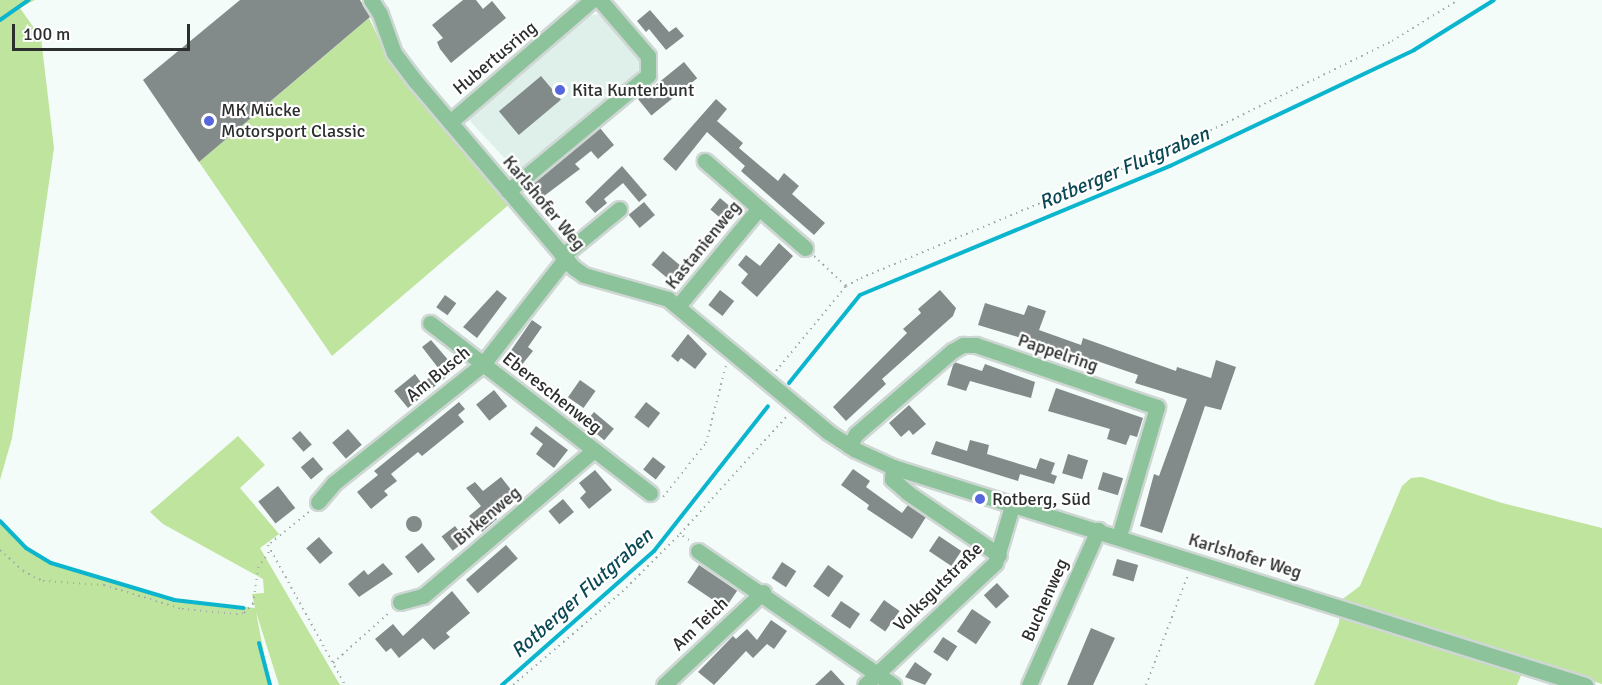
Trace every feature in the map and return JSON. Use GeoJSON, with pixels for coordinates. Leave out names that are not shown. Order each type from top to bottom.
{"type":"FeatureCollection","features":[{"type":"Feature","properties":{"kind":"street","name":"Karlshofer Weg"},"geometry":{"type":"LineString","coordinates":[[371,0],[380,14],[394,53],[564,258],[584,275],[656,295],[678,306],[849,446],[892,467],[1013,503],[1585,685]]}},
{"type":"Feature","properties":{"kind":"street","name":"Hubertusring"},"geometry":{"type":"LineString","coordinates":[[450,122],[592,0]]}},
{"type":"Feature","properties":{"kind":"street"},"geometry":{"type":"LineString","coordinates":[[508,191],[648,75],[648,56],[600,0]]}},
{"type":"Feature","properties":{"kind":"street","name":"Kastanienweg"},"geometry":{"type":"LineString","coordinates":[[705,161],[805,248]]}},
{"type":"Feature","properties":{"kind":"street","name":"Kastanienweg"},"geometry":{"type":"LineString","coordinates":[[678,306],[759,208]]}},
{"type":"Feature","properties":{"kind":"street","name":"Am Busch"},"geometry":{"type":"LineString","coordinates":[[318,502],[334,483],[483,364],[564,258],[619,209]]}},
{"type":"Feature","properties":{"kind":"street","name":"Ebereschenweg"},"geometry":{"type":"LineString","coordinates":[[430,323],[650,493]]}},
{"type":"Feature","properties":{"kind":"street","name":"Pappelring"},"geometry":{"type":"LineString","coordinates":[[849,446],[856,434],[952,351],[963,345],[987,349],[1157,407],[1119,537]]}},
{"type":"Feature","properties":{"kind":"street","name":"Birkenweg"},"geometry":{"type":"LineString","coordinates":[[400,602],[423,596],[594,450]]}},
{"type":"Feature","properties":{"kind":"street"},"geometry":{"type":"LineString","coordinates":[[892,467],[892,478],[908,493],[999,555]]}},
{"type":"Feature","properties":{"kind":"street","name":"Volksgutstraße"},"geometry":{"type":"LineString","coordinates":[[865,685],[995,563],[1013,503]]}},
{"type":"Feature","properties":{"kind":"street","name":"Buchenweg"},"geometry":{"type":"LineString","coordinates":[[1029,685],[1098,530]]}},
{"type":"Feature","properties":{"kind":"street"},"geometry":{"type":"LineString","coordinates":[[698,551],[763,592],[893,685]]}},
{"type":"Feature","properties":{"kind":"street","name":"Am Teich"},"geometry":{"type":"LineString","coordinates":[[664,685],[763,592]]}},
{"type":"Feature","properties":{"kind":"path"},"geometry":{"type":"LineString","coordinates":[[771,383],[846,286],[885,265],[1189,141],[1392,41],[1458,0]]}},
{"type":"Feature","properties":{"kind":"path"},"geometry":{"type":"LineString","coordinates":[[805,248],[846,286]]}},
{"type":"Feature","properties":{"kind":"path"},"geometry":{"type":"LineString","coordinates":[[650,493],[660,498],[668,495],[699,455],[711,430],[722,374],[736,354]]}},
{"type":"Feature","properties":{"kind":"path"},"geometry":{"type":"LineString","coordinates":[[513,685],[622,592],[680,534],[747,456],[775,433],[793,402]]}},
{"type":"Feature","properties":{"kind":"path"},"geometry":{"type":"LineString","coordinates":[[318,502],[268,545],[345,685]]}},
{"type":"Feature","properties":{"kind":"path"},"geometry":{"type":"LineString","coordinates":[[680,534],[698,546],[698,551]]}},
{"type":"Feature","properties":{"kind":"path"},"geometry":{"type":"LineString","coordinates":[[0,550],[23,571],[43,581],[104,585],[182,609],[244,614],[253,604],[258,568],[270,550]]}},
{"type":"Feature","properties":{"kind":"path"},"geometry":{"type":"LineString","coordinates":[[1146,685],[1194,561]]}},
{"type":"Feature","properties":{"kind":"path"},"geometry":{"type":"LineString","coordinates":[[333,663],[400,602]]}},
{"type":"Feature","properties":{"kind":"shaded area","name":"Kita Kunterbunt"},"geometry":{"type":"Polygon","coordinates":[[[604,14],[640,58],[638,73],[518,173],[470,121],[469,114],[591,15],[604,14]]]}},
{"type":"Feature","properties":{"kind":"green space"},"geometry":{"type":"Polygon","coordinates":[[[0,0],[35,0],[20,8],[41,38],[54,148],[12,438],[0,480],[0,0]]]}},
{"type":"Feature","properties":{"kind":"green space"},"geometry":{"type":"Polygon","coordinates":[[[369,18],[388,58],[511,203],[332,356],[199,162],[369,18]]]}},
{"type":"Feature","properties":{"kind":"green space"},"geometry":{"type":"Polygon","coordinates":[[[238,436],[265,465],[240,488],[279,534],[260,548],[340,685],[279,685],[256,612],[270,685],[0,685],[0,521],[26,548],[51,563],[174,600],[255,608],[252,594],[264,593],[263,579],[163,524],[150,512],[238,436]]]}},
{"type":"Feature","properties":{"kind":"green space"},"geometry":{"type":"Polygon","coordinates":[[[1422,477],[1502,503],[1602,528],[1602,684],[1528,659],[1517,685],[1314,685],[1339,623],[1340,601],[1360,586],[1402,486],[1411,478],[1422,477]]]}},
{"type":"Feature","properties":{"kind":"building","name":"MK Mücke Motorsport Classic"},"geometry":{"type":"Polygon","coordinates":[[[240,0],[360,0],[370,17],[199,162],[143,80],[240,0]]]}},
{"type":"Feature","properties":{"kind":"building"},"geometry":{"type":"Polygon","coordinates":[[[463,0],[476,0],[483,9],[492,1],[506,18],[451,63],[437,42],[443,38],[432,25],[463,0]]]}},
{"type":"Feature","properties":{"kind":"building"},"geometry":{"type":"Polygon","coordinates":[[[650,10],[669,32],[676,27],[684,36],[666,50],[649,29],[646,32],[637,21],[650,10]]]}},
{"type":"Feature","properties":{"kind":"building"},"geometry":{"type":"Polygon","coordinates":[[[684,62],[697,78],[651,115],[638,99],[684,62]]]}},
{"type":"Feature","properties":{"kind":"building"},"geometry":{"type":"Polygon","coordinates":[[[541,76],[561,100],[519,135],[499,111],[541,76]]]}},
{"type":"Feature","properties":{"kind":"building"},"geometry":{"type":"Polygon","coordinates":[[[716,99],[727,109],[717,121],[743,143],[739,148],[778,181],[784,173],[799,186],[792,194],[825,223],[814,235],[741,171],[745,166],[707,132],[676,171],[663,159],[716,99]]]}},
{"type":"Feature","properties":{"kind":"building"},"geometry":{"type":"Polygon","coordinates":[[[600,128],[614,145],[598,159],[591,151],[575,164],[580,169],[540,199],[530,187],[600,128]]]}},
{"type":"Feature","properties":{"kind":"building"},"geometry":{"type":"Polygon","coordinates":[[[622,166],[647,195],[639,202],[623,183],[604,199],[607,203],[595,213],[585,202],[622,166]]]}},
{"type":"Feature","properties":{"kind":"building"},"geometry":{"type":"Polygon","coordinates":[[[720,198],[733,209],[723,220],[710,209],[720,198]]]}},
{"type":"Feature","properties":{"kind":"building"},"geometry":{"type":"Polygon","coordinates":[[[644,202],[655,215],[640,228],[629,215],[644,202]]]}},
{"type":"Feature","properties":{"kind":"building"},"geometry":{"type":"Polygon","coordinates":[[[779,243],[793,256],[757,297],[741,283],[748,274],[738,265],[746,255],[760,266],[779,243]]]}},
{"type":"Feature","properties":{"kind":"building"},"geometry":{"type":"Polygon","coordinates":[[[663,251],[681,266],[669,280],[651,265],[663,251]]]}},
{"type":"Feature","properties":{"kind":"building"},"geometry":{"type":"Polygon","coordinates":[[[497,290],[507,298],[477,338],[463,327],[497,290]]]}},
{"type":"Feature","properties":{"kind":"building"},"geometry":{"type":"Polygon","coordinates":[[[720,290],[734,301],[722,316],[708,305],[720,290]]]}},
{"type":"Feature","properties":{"kind":"building"},"geometry":{"type":"Polygon","coordinates":[[[940,290],[956,308],[953,316],[882,379],[886,384],[846,421],[833,407],[907,333],[903,329],[921,313],[918,309],[940,290]]]}},
{"type":"Feature","properties":{"kind":"building"},"geometry":{"type":"Polygon","coordinates":[[[445,295],[456,303],[448,315],[436,307],[445,295]]]}},
{"type":"Feature","properties":{"kind":"building"},"geometry":{"type":"Polygon","coordinates":[[[985,303],[1024,315],[1028,305],[1046,311],[1039,330],[1081,345],[1083,338],[1176,371],[1177,367],[1211,378],[1216,360],[1236,367],[1221,410],[1205,406],[1162,533],[1140,526],[1154,474],[1159,476],[1187,399],[1135,383],[1138,375],[1097,361],[1063,354],[1062,357],[1042,350],[1044,345],[978,325],[985,303]]]}},
{"type":"Feature","properties":{"kind":"building"},"geometry":{"type":"Polygon","coordinates":[[[532,320],[542,327],[528,347],[533,351],[516,372],[503,362],[532,320]]]}},
{"type":"Feature","properties":{"kind":"building"},"geometry":{"type":"Polygon","coordinates":[[[688,334],[707,354],[695,369],[681,358],[678,362],[671,356],[688,334]]]}},
{"type":"Feature","properties":{"kind":"building"},"geometry":{"type":"Polygon","coordinates":[[[431,340],[456,369],[408,408],[394,391],[415,374],[422,384],[439,369],[422,347],[431,340]]]}},
{"type":"Feature","properties":{"kind":"building"},"geometry":{"type":"Polygon","coordinates":[[[954,362],[982,371],[985,364],[1035,382],[1031,398],[970,381],[966,391],[947,385],[954,362]]]}},
{"type":"Feature","properties":{"kind":"building"},"geometry":{"type":"Polygon","coordinates":[[[580,380],[596,391],[584,408],[568,397],[580,380]]]}},
{"type":"Feature","properties":{"kind":"building"},"geometry":{"type":"Polygon","coordinates":[[[1056,388],[1143,418],[1137,437],[1130,435],[1126,445],[1107,439],[1110,429],[1048,411],[1056,388]]]}},
{"type":"Feature","properties":{"kind":"building"},"geometry":{"type":"Polygon","coordinates":[[[494,390],[507,406],[489,421],[476,404],[494,390]]]}},
{"type":"Feature","properties":{"kind":"building"},"geometry":{"type":"Polygon","coordinates":[[[459,402],[465,409],[458,415],[464,422],[422,456],[418,452],[391,474],[397,481],[384,491],[388,495],[371,509],[357,492],[378,475],[374,471],[459,402]]]}},
{"type":"Feature","properties":{"kind":"building"},"geometry":{"type":"Polygon","coordinates":[[[646,402],[660,413],[648,428],[634,417],[646,402]]]}},
{"type":"Feature","properties":{"kind":"building"},"geometry":{"type":"Polygon","coordinates":[[[909,405],[926,424],[913,435],[909,430],[901,437],[889,423],[909,405]]]}},
{"type":"Feature","properties":{"kind":"building"},"geometry":{"type":"Polygon","coordinates":[[[594,412],[614,429],[604,440],[584,423],[594,412]]]}},
{"type":"Feature","properties":{"kind":"building"},"geometry":{"type":"Polygon","coordinates":[[[536,426],[568,450],[554,468],[536,454],[543,444],[530,434],[536,426]]]}},
{"type":"Feature","properties":{"kind":"building"},"geometry":{"type":"Polygon","coordinates":[[[348,429],[362,445],[346,459],[332,443],[348,429]]]}},
{"type":"Feature","properties":{"kind":"building"},"geometry":{"type":"Polygon","coordinates":[[[300,431],[312,445],[304,452],[292,438],[300,431]]]}},
{"type":"Feature","properties":{"kind":"building"},"geometry":{"type":"Polygon","coordinates":[[[970,440],[989,445],[987,454],[1036,469],[1040,458],[1055,463],[1051,474],[1057,476],[1054,484],[1020,474],[1018,481],[931,454],[936,441],[967,451],[970,440]]]}},
{"type":"Feature","properties":{"kind":"building"},"geometry":{"type":"Polygon","coordinates":[[[1068,454],[1088,460],[1082,479],[1062,473],[1068,454]]]}},
{"type":"Feature","properties":{"kind":"building"},"geometry":{"type":"Polygon","coordinates":[[[313,457],[323,469],[311,480],[301,467],[313,457]]]}},
{"type":"Feature","properties":{"kind":"building"},"geometry":{"type":"Polygon","coordinates":[[[653,457],[666,467],[656,479],[643,470],[653,457]]]}},
{"type":"Feature","properties":{"kind":"building"},"geometry":{"type":"Polygon","coordinates":[[[853,469],[870,481],[866,487],[902,513],[908,505],[926,517],[912,539],[867,509],[869,505],[841,485],[853,469]]]}},
{"type":"Feature","properties":{"kind":"building"},"geometry":{"type":"Polygon","coordinates":[[[595,470],[612,490],[589,509],[580,498],[586,492],[579,483],[595,470]]]}},
{"type":"Feature","properties":{"kind":"building"},"geometry":{"type":"Polygon","coordinates":[[[1103,472],[1123,478],[1118,495],[1098,489],[1103,472]]]}},
{"type":"Feature","properties":{"kind":"building"},"geometry":{"type":"Polygon","coordinates":[[[501,477],[512,491],[489,510],[497,519],[482,532],[469,516],[481,506],[466,488],[475,482],[483,491],[501,477]]]}},
{"type":"Feature","properties":{"kind":"building"},"geometry":{"type":"Polygon","coordinates":[[[278,486],[295,508],[276,523],[258,501],[278,486]]]}},
{"type":"Feature","properties":{"kind":"building"},"geometry":{"type":"Polygon","coordinates":[[[563,499],[574,512],[559,524],[548,511],[563,499]]]}},
{"type":"Feature","properties":{"kind":"building"},"geometry":{"type":"Polygon","coordinates":[[[414,516],[420,518],[422,524],[420,530],[414,532],[408,530],[406,524],[408,518],[414,516]]]}},
{"type":"Feature","properties":{"kind":"building"},"geometry":{"type":"Polygon","coordinates":[[[455,526],[466,540],[453,551],[442,536],[455,526]]]}},
{"type":"Feature","properties":{"kind":"building"},"geometry":{"type":"Polygon","coordinates":[[[939,536],[961,551],[951,566],[929,551],[939,536]]]}},
{"type":"Feature","properties":{"kind":"building"},"geometry":{"type":"Polygon","coordinates":[[[319,537],[333,553],[320,564],[306,548],[319,537]]]}},
{"type":"Feature","properties":{"kind":"building"},"geometry":{"type":"Polygon","coordinates":[[[422,543],[435,559],[418,573],[405,557],[422,543]]]}},
{"type":"Feature","properties":{"kind":"building"},"geometry":{"type":"Polygon","coordinates":[[[506,545],[518,559],[478,593],[466,580],[506,545]]]}},
{"type":"Feature","properties":{"kind":"building"},"geometry":{"type":"Polygon","coordinates":[[[1117,559],[1138,565],[1133,581],[1112,575],[1117,559]]]}},
{"type":"Feature","properties":{"kind":"building"},"geometry":{"type":"Polygon","coordinates":[[[782,562],[796,571],[786,587],[772,578],[782,562]]]}},
{"type":"Feature","properties":{"kind":"building"},"geometry":{"type":"Polygon","coordinates":[[[383,563],[393,574],[359,597],[348,584],[364,570],[368,575],[383,563]]]}},
{"type":"Feature","properties":{"kind":"building"},"geometry":{"type":"Polygon","coordinates":[[[699,565],[737,591],[725,608],[687,582],[699,565]]]}},
{"type":"Feature","properties":{"kind":"building"},"geometry":{"type":"Polygon","coordinates":[[[828,565],[844,576],[829,597],[813,586],[828,565]]]}},
{"type":"Feature","properties":{"kind":"building"},"geometry":{"type":"Polygon","coordinates":[[[997,583],[1009,596],[996,608],[984,595],[997,583]]]}},
{"type":"Feature","properties":{"kind":"building"},"geometry":{"type":"Polygon","coordinates":[[[452,591],[470,613],[446,633],[450,637],[434,650],[423,638],[399,658],[391,648],[386,652],[375,639],[393,624],[403,636],[452,591]]]}},
{"type":"Feature","properties":{"kind":"building"},"geometry":{"type":"Polygon","coordinates":[[[884,600],[900,611],[885,631],[870,620],[884,600]]]}},
{"type":"Feature","properties":{"kind":"building"},"geometry":{"type":"Polygon","coordinates":[[[841,601],[860,614],[850,629],[831,616],[841,601]]]}},
{"type":"Feature","properties":{"kind":"building"},"geometry":{"type":"Polygon","coordinates":[[[972,609],[991,622],[976,644],[957,631],[972,609]]]}},
{"type":"Feature","properties":{"kind":"building"},"geometry":{"type":"Polygon","coordinates":[[[771,620],[787,631],[774,649],[767,644],[753,658],[746,651],[714,685],[698,672],[733,636],[736,639],[747,629],[757,640],[771,620]]]}},
{"type":"Feature","properties":{"kind":"building"},"geometry":{"type":"Polygon","coordinates":[[[1091,628],[1115,638],[1093,685],[1067,685],[1091,628]]]}},
{"type":"Feature","properties":{"kind":"building"},"geometry":{"type":"Polygon","coordinates":[[[943,637],[957,646],[947,661],[933,652],[943,637]]]}},
{"type":"Feature","properties":{"kind":"building"},"geometry":{"type":"Polygon","coordinates":[[[915,662],[932,674],[925,685],[905,677],[915,662]]]}},
{"type":"Feature","properties":{"kind":"building"},"geometry":{"type":"Polygon","coordinates":[[[831,670],[845,685],[815,685],[831,670]]]}},
{"type":"Feature","properties":{"kind":"waterway"},"geometry":{"type":"LineString","coordinates":[[0,20],[29,0]]}},
{"type":"Feature","properties":{"kind":"waterway","name":"Rotberger Flutgraben"},"geometry":{"type":"LineString","coordinates":[[789,383],[860,295],[1170,166],[1414,50],[1494,0]]}},
{"type":"Feature","properties":{"kind":"waterway","name":"Rotberger Flutgraben"},"geometry":{"type":"LineString","coordinates":[[502,685],[654,551],[768,406]]}},
{"type":"Feature","properties":{"kind":"waterway"},"geometry":{"type":"LineString","coordinates":[[0,521],[26,548],[51,563],[174,600],[244,608]]}},
{"type":"Feature","properties":{"kind":"waterway"},"geometry":{"type":"LineString","coordinates":[[259,643],[270,685]]}},
{"type":"Feature","properties":{"kind":"place","name":"Kita Kunterbunt"},"geometry":{"type":"Point","coordinates":[560,90]}},
{"type":"Feature","properties":{"kind":"place","name":"MK Mücke Motorsport Classic"},"geometry":{"type":"Point","coordinates":[209,121]}},
{"type":"Feature","properties":{"kind":"place","name":"Rotberg, Süd"},"geometry":{"type":"Point","coordinates":[980,499]}}]}
